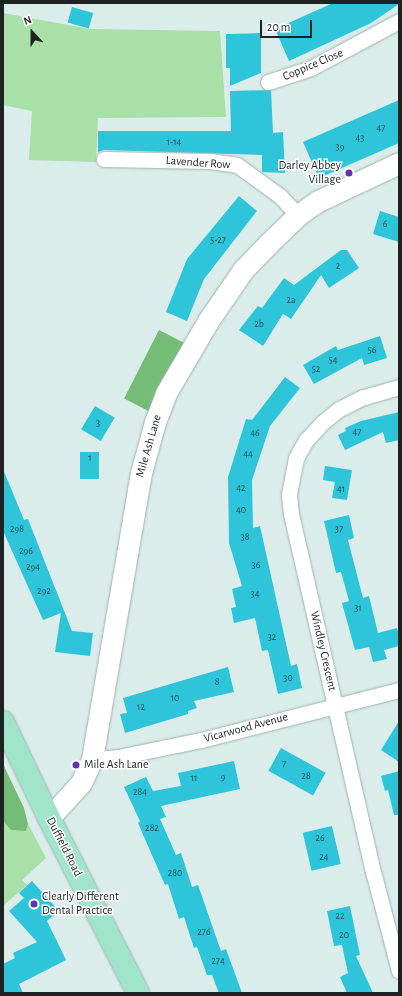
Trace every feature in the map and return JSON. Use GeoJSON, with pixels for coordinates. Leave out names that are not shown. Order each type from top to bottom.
{"type":"FeatureCollection","features":[{"type":"Feature","properties":{"kind":"main road","name":"Duffield Road"},"geometry":{"type":"LineString","coordinates":[[3,722],[49,818],[138,993]]}},
{"type":"Feature","properties":{"kind":"street","name":"Coppice Close"},"geometry":{"type":"LineString","coordinates":[[268,82],[311,68],[399,22]]}},
{"type":"Feature","properties":{"kind":"street","name":"Lavender Row"},"geometry":{"type":"LineString","coordinates":[[104,159],[210,161],[237,165],[280,196],[298,215]]}},
{"type":"Feature","properties":{"kind":"street","name":"Mile Ash Lane"},"geometry":{"type":"LineString","coordinates":[[49,818],[81,782],[92,759],[133,514],[155,422],[166,393],[208,321],[243,270],[298,215],[318,201],[399,163]]}},
{"type":"Feature","properties":{"kind":"street","name":"Windley Crescent"},"geometry":{"type":"LineString","coordinates":[[399,387],[363,397],[339,409],[306,440],[291,473],[291,514],[374,875],[399,970]]}},
{"type":"Feature","properties":{"kind":"street","name":"Vicarwood Avenue"},"geometry":{"type":"LineString","coordinates":[[92,759],[144,753],[399,690]]}},
{"type":"Feature","properties":{"kind":"green space"},"geometry":{"type":"Polygon","coordinates":[[[3,13],[90,29],[220,31],[226,117],[98,118],[96,162],[29,160],[32,111],[3,105],[3,13]]]}},
{"type":"Feature","properties":{"kind":"green space"},"geometry":{"type":"Polygon","coordinates":[[[159,330],[185,343],[150,412],[124,399],[159,330]]]}},
{"type":"Feature","properties":{"kind":"green space"},"geometry":{"type":"Polygon","coordinates":[[[3,764],[24,808],[28,824],[26,831],[11,830],[3,821],[3,764]]]}},
{"type":"Feature","properties":{"kind":"green space"},"geometry":{"type":"Polygon","coordinates":[[[3,821],[11,830],[26,831],[28,824],[46,858],[22,880],[27,885],[3,906],[3,821]]]}},
{"type":"Feature","properties":{"kind":"building"},"geometry":{"type":"Polygon","coordinates":[[[333,3],[399,4],[371,23],[289,61],[275,29],[333,3]]]}},
{"type":"Feature","properties":{"kind":"building"},"geometry":{"type":"Polygon","coordinates":[[[72,7],[93,13],[89,28],[68,22],[72,7]]]}},
{"type":"Feature","properties":{"kind":"building"},"geometry":{"type":"Polygon","coordinates":[[[261,33],[261,73],[230,86],[230,68],[226,68],[226,34],[261,33]]]}},
{"type":"Feature","properties":{"kind":"building"},"geometry":{"type":"Polygon","coordinates":[[[271,90],[273,133],[283,132],[285,173],[262,172],[262,155],[104,150],[98,152],[98,131],[231,131],[230,91],[271,90]]]}},
{"type":"Feature","properties":{"kind":"building"},"geometry":{"type":"Polygon","coordinates":[[[399,100],[399,143],[319,178],[303,142],[399,100]]]}},
{"type":"Feature","properties":{"kind":"building"},"geometry":{"type":"Polygon","coordinates":[[[239,196],[257,211],[204,279],[187,321],[166,312],[187,259],[239,196]]]}},
{"type":"Feature","properties":{"kind":"building"},"geometry":{"type":"Polygon","coordinates":[[[380,211],[399,217],[399,242],[373,234],[380,211]]]}},
{"type":"Feature","properties":{"kind":"building"},"geometry":{"type":"Polygon","coordinates":[[[341,250],[347,250],[359,268],[329,288],[321,275],[291,319],[283,314],[263,346],[239,330],[258,306],[262,308],[284,278],[294,285],[341,250]]]}},
{"type":"Feature","properties":{"kind":"building"},"geometry":{"type":"Polygon","coordinates":[[[380,336],[387,358],[364,365],[362,358],[314,384],[303,365],[336,346],[338,350],[380,336]]]}},
{"type":"Feature","properties":{"kind":"building"},"geometry":{"type":"Polygon","coordinates":[[[285,377],[300,388],[270,426],[252,480],[253,528],[260,526],[291,666],[297,664],[302,688],[278,694],[268,650],[262,651],[255,618],[234,623],[231,608],[236,607],[232,589],[242,586],[229,543],[228,477],[246,419],[252,420],[285,377]]]}},
{"type":"Feature","properties":{"kind":"building"},"geometry":{"type":"Polygon","coordinates":[[[95,406],[115,418],[101,441],[81,429],[95,406]]]}},
{"type":"Feature","properties":{"kind":"building"},"geometry":{"type":"Polygon","coordinates":[[[399,412],[399,440],[386,443],[383,432],[345,450],[338,435],[346,431],[345,428],[361,421],[399,412]]]}},
{"type":"Feature","properties":{"kind":"building"},"geometry":{"type":"Polygon","coordinates":[[[80,452],[99,452],[99,479],[80,479],[80,452]]]}},
{"type":"Feature","properties":{"kind":"building"},"geometry":{"type":"Polygon","coordinates":[[[325,466],[352,470],[347,500],[332,498],[335,482],[323,480],[325,466]]]}},
{"type":"Feature","properties":{"kind":"building"},"geometry":{"type":"Polygon","coordinates":[[[3,469],[24,520],[28,519],[72,631],[93,633],[90,656],[55,652],[61,613],[43,620],[3,531],[3,469]]]}},
{"type":"Feature","properties":{"kind":"building"},"geometry":{"type":"Polygon","coordinates":[[[349,515],[354,538],[348,540],[363,598],[369,596],[378,633],[397,628],[399,636],[399,646],[384,650],[387,659],[373,662],[369,647],[355,650],[342,603],[349,601],[341,572],[336,573],[324,521],[349,515]]]}},
{"type":"Feature","properties":{"kind":"building"},"geometry":{"type":"Polygon","coordinates":[[[228,667],[234,692],[194,701],[197,708],[188,711],[188,714],[125,733],[120,714],[127,713],[123,698],[228,667]]]}},
{"type":"Feature","properties":{"kind":"building"},"geometry":{"type":"Polygon","coordinates":[[[399,721],[399,762],[381,750],[399,721]]]}},
{"type":"Feature","properties":{"kind":"building"},"geometry":{"type":"Polygon","coordinates":[[[281,748],[326,773],[313,795],[268,771],[281,748]]]}},
{"type":"Feature","properties":{"kind":"building"},"geometry":{"type":"Polygon","coordinates":[[[234,761],[240,789],[161,806],[166,817],[160,819],[176,855],[181,853],[192,887],[198,885],[221,951],[226,949],[242,993],[219,993],[212,975],[207,975],[197,947],[194,948],[184,917],[179,919],[168,884],[165,885],[138,823],[140,821],[124,787],[146,777],[153,791],[181,786],[178,773],[234,761]]]}},
{"type":"Feature","properties":{"kind":"building"},"geometry":{"type":"Polygon","coordinates":[[[399,771],[399,815],[394,815],[388,790],[385,791],[381,776],[399,771]]]}},
{"type":"Feature","properties":{"kind":"building"},"geometry":{"type":"Polygon","coordinates":[[[332,826],[341,864],[312,871],[303,833],[332,826]]]}},
{"type":"Feature","properties":{"kind":"building"},"geometry":{"type":"Polygon","coordinates":[[[32,881],[59,911],[47,921],[66,960],[19,984],[23,993],[3,993],[3,964],[15,958],[13,953],[37,942],[9,911],[24,898],[19,893],[32,881]]]}},
{"type":"Feature","properties":{"kind":"building"},"geometry":{"type":"Polygon","coordinates":[[[350,906],[360,955],[356,956],[373,993],[347,993],[340,977],[348,973],[342,945],[334,946],[327,911],[350,906]]]}},
{"type":"Feature","properties":{"kind":"place","name":"Darley Abbey Village"},"geometry":{"type":"Point","coordinates":[349,173]}},
{"type":"Feature","properties":{"kind":"place","name":"Mile Ash Lane"},"geometry":{"type":"Point","coordinates":[76,765]}},
{"type":"Feature","properties":{"kind":"place","name":"Clearly Different Dental Practice"},"geometry":{"type":"Point","coordinates":[34,904]}}]}
